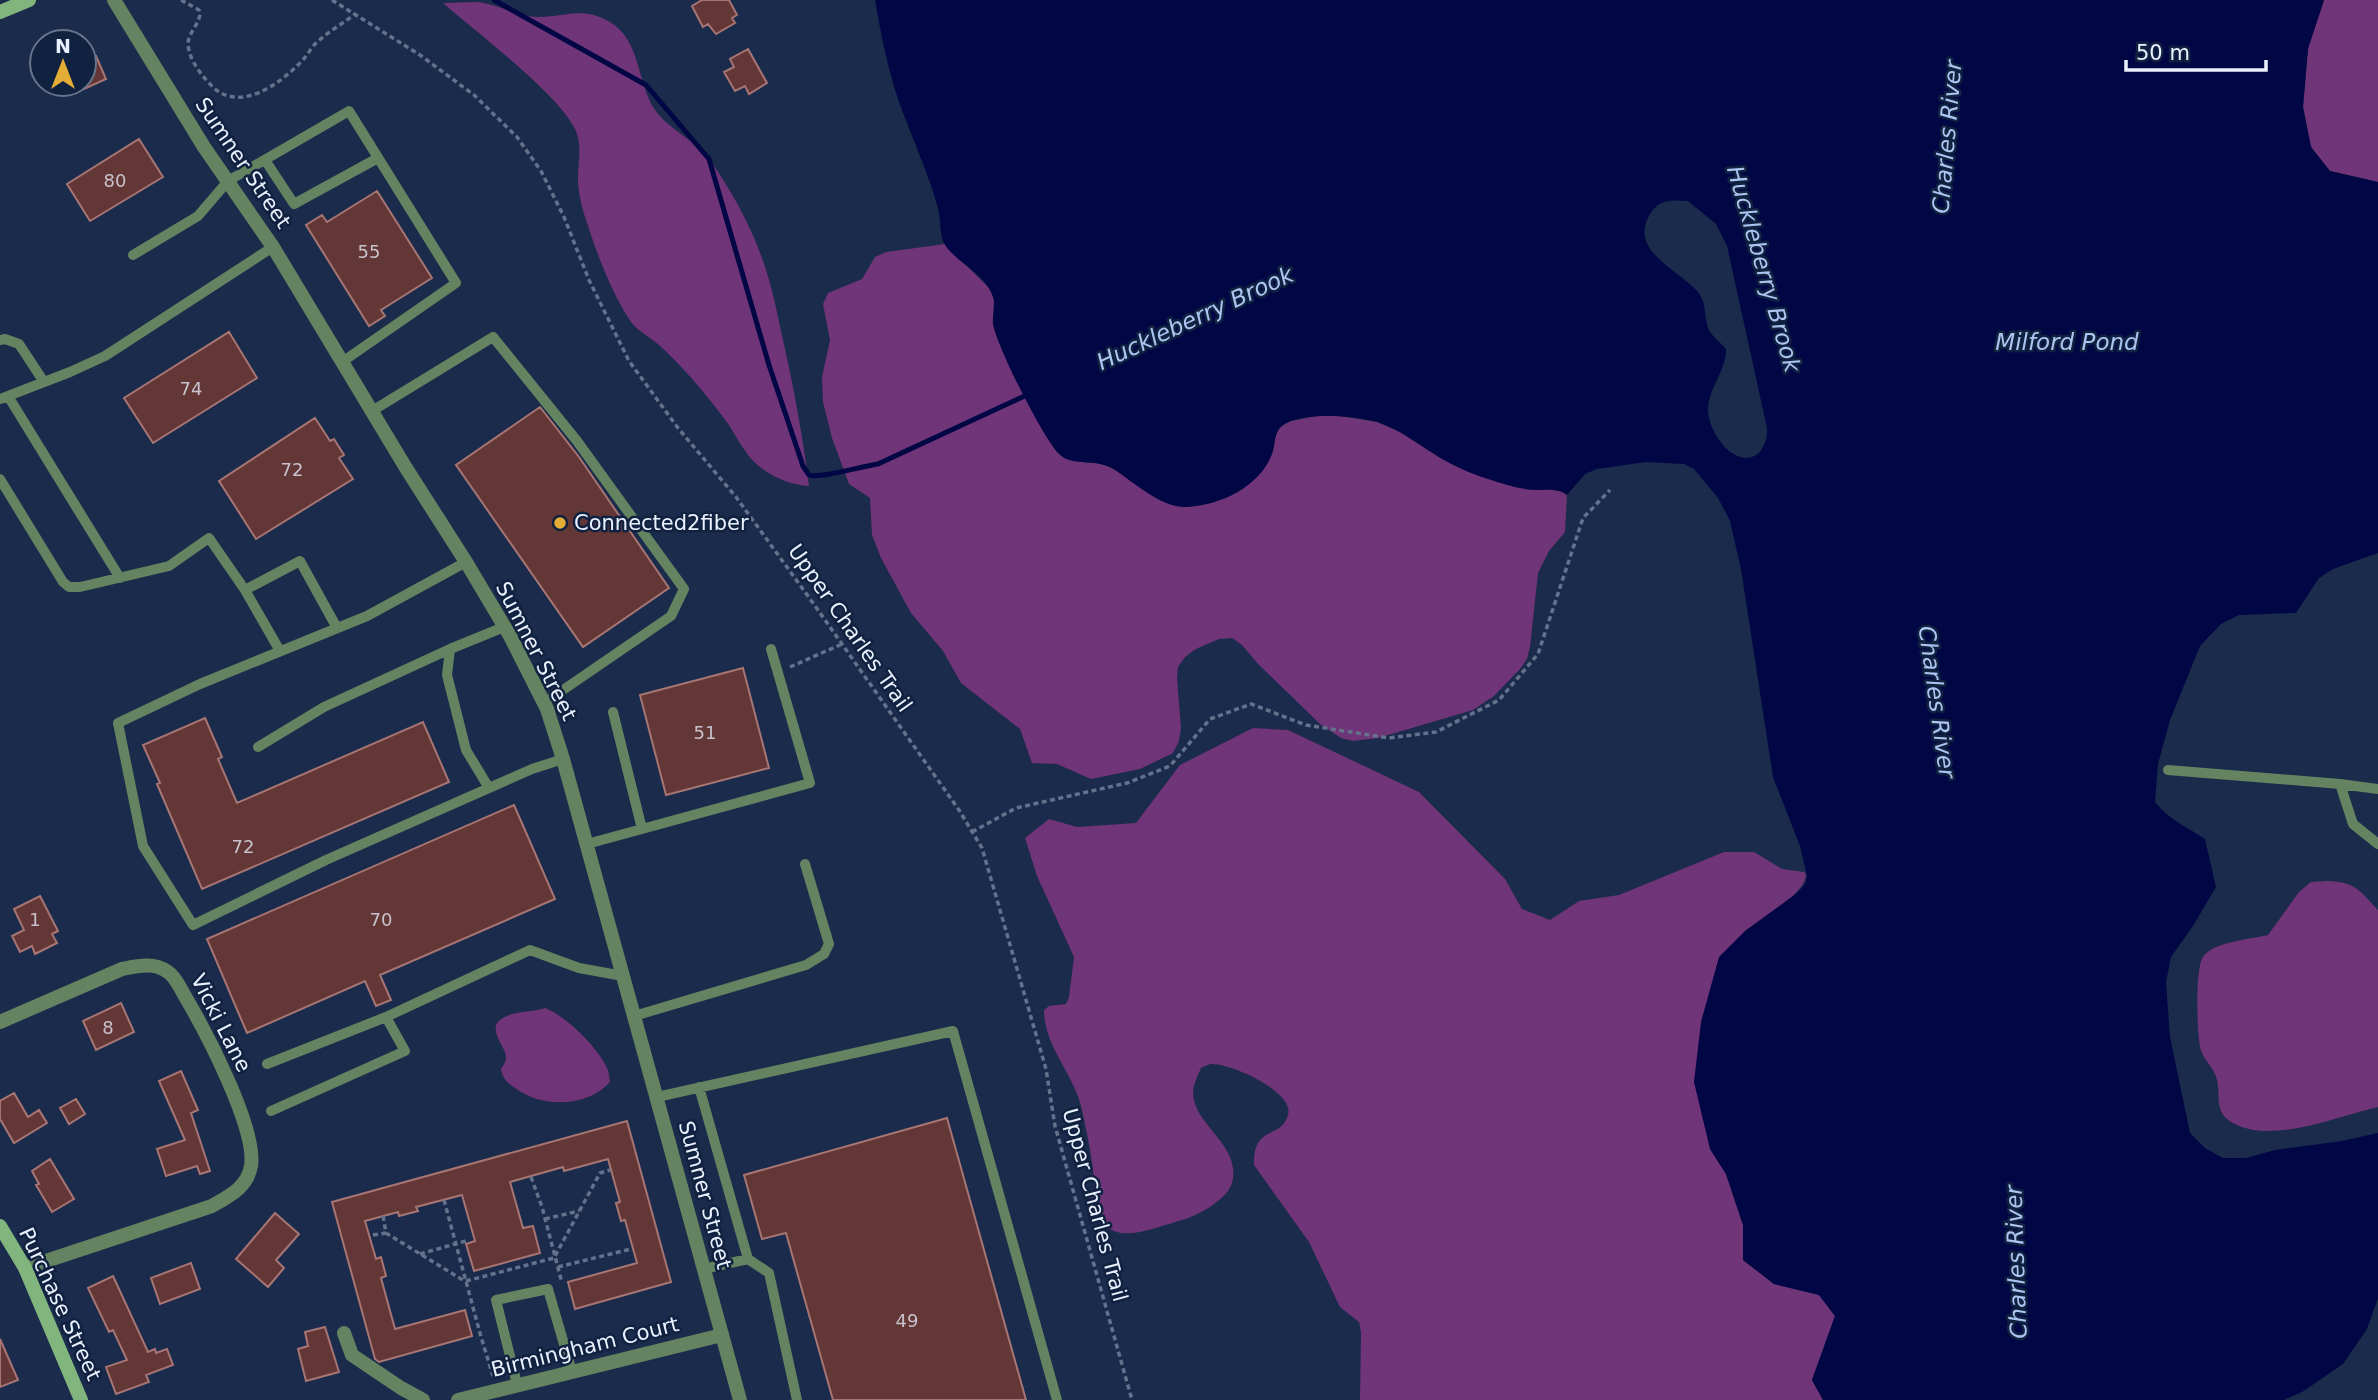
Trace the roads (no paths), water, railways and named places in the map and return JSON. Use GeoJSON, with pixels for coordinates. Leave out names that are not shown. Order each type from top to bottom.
{"type":"FeatureCollection","features":[{"type":"Feature","properties":{"kind":"main road"},"geometry":{"type":"LineString","coordinates":[[0,12],[29,0]]}},
{"type":"Feature","properties":{"kind":"main road","name":"Purchase Street"},"geometry":{"type":"LineString","coordinates":[[0,1226],[25,1268],[81,1400]]}},
{"type":"Feature","properties":{"kind":"street","name":"Sumner Street"},"geometry":{"type":"LineString","coordinates":[[114,0],[139,43],[273,247],[466,562],[544,703],[587,844],[740,1400]]}},
{"type":"Feature","properties":{"kind":"street","name":"Vicki Lane"},"geometry":{"type":"LineString","coordinates":[[0,1022],[122,969],[142,965],[157,966],[171,974],[210,1041],[246,1126],[251,1164],[248,1176],[238,1191],[212,1206],[25,1268]]}},
{"type":"Feature","properties":{"kind":"street"},"geometry":{"type":"LineString","coordinates":[[344,1333],[352,1355],[423,1400]]}},
{"type":"Feature","properties":{"kind":"street","name":"Birmingham Court"},"geometry":{"type":"LineString","coordinates":[[458,1400],[722,1335]]}},
{"type":"Feature","properties":{"kind":"lane"},"geometry":{"type":"LineString","coordinates":[[134,255],[198,216],[228,181],[349,111],[456,283],[342,362]]}},
{"type":"Feature","properties":{"kind":"lane"},"geometry":{"type":"LineString","coordinates":[[265,160],[294,204],[378,158]]}},
{"type":"Feature","properties":{"kind":"lane"},"geometry":{"type":"LineString","coordinates":[[120,578],[4,398],[105,356],[273,247]]}},
{"type":"Feature","properties":{"kind":"lane"},"geometry":{"type":"LineString","coordinates":[[372,411],[493,337],[577,441],[684,589],[671,615],[544,703]]}},
{"type":"Feature","properties":{"kind":"lane"},"geometry":{"type":"LineString","coordinates":[[0,340],[19,344],[44,382]]}},
{"type":"Feature","properties":{"kind":"lane"},"geometry":{"type":"LineString","coordinates":[[0,479],[63,582],[69,587],[80,587],[169,566],[209,538],[245,590],[280,652]]}},
{"type":"Feature","properties":{"kind":"lane"},"geometry":{"type":"LineString","coordinates":[[245,590],[300,561],[337,628]]}},
{"type":"Feature","properties":{"kind":"lane"},"geometry":{"type":"LineString","coordinates":[[466,562],[367,617],[200,684],[118,723],[143,846],[192,925],[326,860],[489,788],[563,759]]}},
{"type":"Feature","properties":{"kind":"lane"},"geometry":{"type":"LineString","coordinates":[[258,747],[324,708],[504,627]]}},
{"type":"Feature","properties":{"kind":"lane"},"geometry":{"type":"LineString","coordinates":[[450,649],[447,675],[466,750],[489,788]]}},
{"type":"Feature","properties":{"kind":"lane"},"geometry":{"type":"LineString","coordinates":[[587,844],[810,783],[771,649]]}},
{"type":"Feature","properties":{"kind":"lane"},"geometry":{"type":"LineString","coordinates":[[613,712],[642,829]]}},
{"type":"Feature","properties":{"kind":"lane"},"geometry":{"type":"LineString","coordinates":[[2168,770],[2378,789]]}},
{"type":"Feature","properties":{"kind":"lane"},"geometry":{"type":"LineString","coordinates":[[2340,784],[2353,824],[2378,844]]}},
{"type":"Feature","properties":{"kind":"lane"},"geometry":{"type":"LineString","coordinates":[[634,1017],[806,965],[824,954],[829,944],[805,864]]}},
{"type":"Feature","properties":{"kind":"lane"},"geometry":{"type":"LineString","coordinates":[[267,1064],[386,1017],[530,950],[579,968],[623,976]]}},
{"type":"Feature","properties":{"kind":"lane"},"geometry":{"type":"LineString","coordinates":[[271,1111],[405,1051],[386,1017]]}},
{"type":"Feature","properties":{"kind":"lane"},"geometry":{"type":"LineString","coordinates":[[657,1097],[953,1031],[1057,1400]]}},
{"type":"Feature","properties":{"kind":"lane"},"geometry":{"type":"LineString","coordinates":[[699,1087],[748,1259],[769,1273],[797,1400]]}},
{"type":"Feature","properties":{"kind":"lane"},"geometry":{"type":"LineString","coordinates":[[704,1269],[748,1259]]}},
{"type":"Feature","properties":{"kind":"lane"},"geometry":{"type":"LineString","coordinates":[[517,1384],[496,1300],[548,1289],[572,1372]]}},
{"type":"Feature","properties":{"kind":"water","name":"Milford Pond"},"geometry":{"type":"Polygon","coordinates":[[[875,0],[2324,0],[2308,49],[2303,107],[2311,147],[2330,171],[2378,182],[2378,553],[2333,569],[2319,578],[2296,613],[2239,615],[2221,624],[2200,646],[2170,720],[2158,764],[2155,802],[2172,818],[2205,839],[2216,887],[2171,957],[2166,982],[2170,1037],[2190,1133],[2205,1148],[2223,1158],[2246,1158],[2275,1150],[2378,1133],[2378,1298],[2367,1329],[2343,1364],[2302,1392],[2284,1400],[1823,1400],[1812,1380],[1835,1316],[1819,1295],[1774,1284],[1743,1260],[1743,1225],[1726,1174],[1710,1149],[1694,1082],[1701,1022],[1719,957],[1745,931],[1797,893],[1805,884],[1807,876],[1800,846],[1773,777],[1741,569],[1730,521],[1718,498],[1694,469],[1684,464],[1646,462],[1597,469],[1585,474],[1567,495],[1557,491],[1520,488],[1456,467],[1385,425],[1341,416],[1307,417],[1286,423],[1277,432],[1268,463],[1250,484],[1226,498],[1187,507],[1158,499],[1108,466],[1065,458],[1042,430],[1003,352],[993,324],[994,300],[989,289],[943,241],[934,193],[892,79],[875,0]],[[1688,201],[1666,202],[1657,206],[1650,214],[1645,227],[1645,239],[1658,258],[1701,296],[1708,328],[1726,349],[1723,366],[1709,400],[1710,422],[1719,440],[1729,451],[1744,458],[1761,450],[1765,444],[1767,428],[1727,246],[1716,224],[1688,201]]]}},
{"type":"Feature","properties":{"kind":"waterway","name":"Huckleberry Brook"},"geometry":{"type":"LineString","coordinates":[[494,0],[646,85],[709,159],[769,365],[803,466],[809,475],[831,474],[878,464],[1031,393]]}},
{"type":"Feature","properties":{"kind":"place","name":"Connected2fiber"},"geometry":{"type":"Point","coordinates":[560,523]}},
{"type":"Feature","properties":{"kind":"water label","name":"Charles River"},"geometry":{"type":"Point","coordinates":[1947,137]}},
{"type":"Feature","properties":{"kind":"water label","name":"Charles River"},"geometry":{"type":"Point","coordinates":[1937,702]}},
{"type":"Feature","properties":{"kind":"water label","name":"Charles River"},"geometry":{"type":"Point","coordinates":[2016,1262]}}]}
